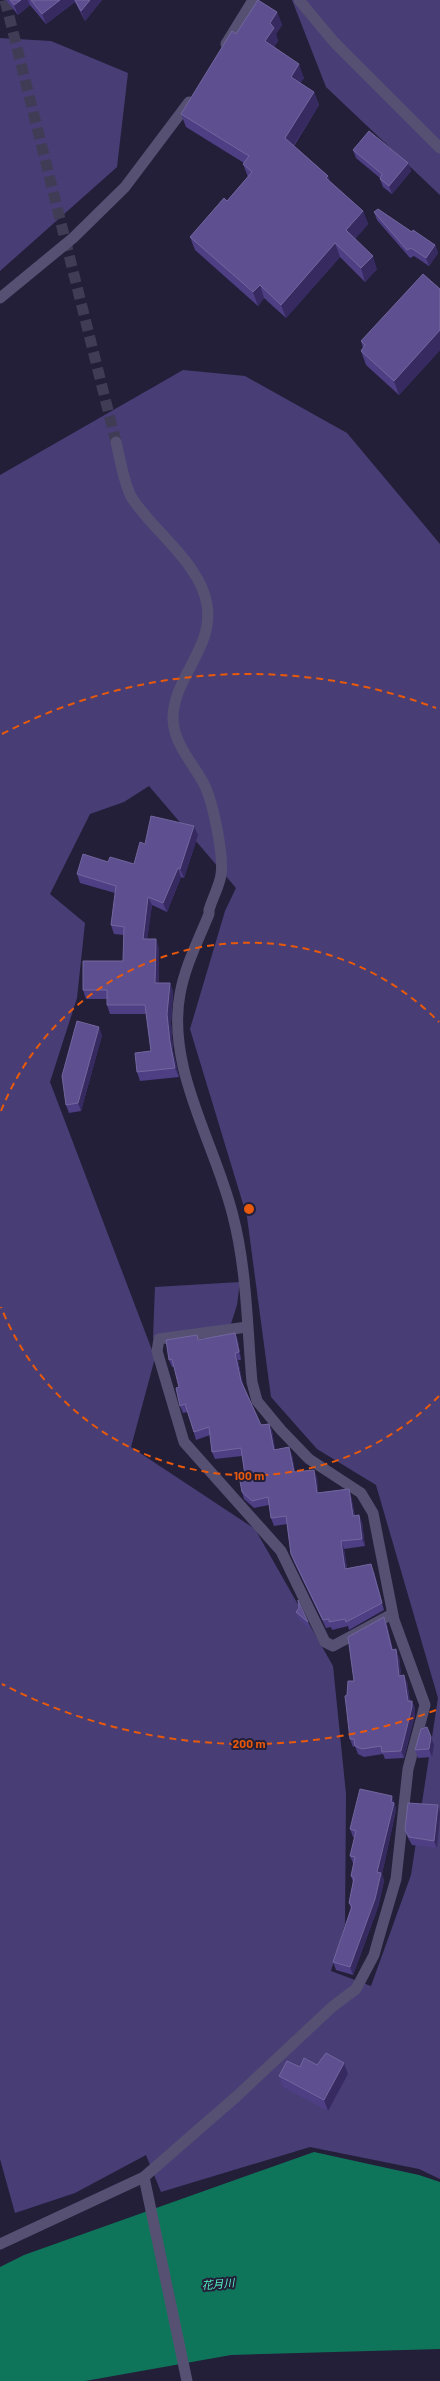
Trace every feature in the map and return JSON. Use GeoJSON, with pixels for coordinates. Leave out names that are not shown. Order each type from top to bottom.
{"type":"FeatureCollection","features":[{"type":"Feature","properties":{"kind":"street"},"geometry":{"type":"LineString","coordinates":[[219,56],[253,0]]}},
{"type":"Feature","properties":{"kind":"street"},"geometry":{"type":"LineString","coordinates":[[299,0],[334,42],[440,148]]}},
{"type":"Feature","properties":{"kind":"street"},"geometry":{"type":"LineString","coordinates":[[0,298],[73,238],[125,187],[181,116],[198,89]]}},
{"type":"Feature","properties":{"kind":"street"},"geometry":{"type":"LineString","coordinates":[[0,2244],[144,2177],[236,2096],[332,2007],[356,1989],[374,1955],[396,1879],[408,1769],[425,1705],[392,1614],[372,1513],[361,1493],[309,1459],[257,1401],[252,1382],[241,1253],[233,1215],[183,1068],[177,1023],[180,995],[185,972],[209,914],[221,875],[218,835],[204,785],[177,738],[173,716],[178,691],[202,644],[207,630],[207,605],[198,581],[131,497],[116,442]]}},
{"type":"Feature","properties":{"kind":"street"},"geometry":{"type":"LineString","coordinates":[[247,1327],[159,1339],[157,1351],[184,1442],[281,1551],[325,1642],[333,1646],[392,1614]]}},
{"type":"Feature","properties":{"kind":"street"},"geometry":{"type":"LineString","coordinates":[[144,2177],[188,2381]]}},
{"type":"Feature","properties":{"kind":"shaded area"},"geometry":{"type":"Polygon","coordinates":[[[292,0],[440,0],[440,195],[326,87],[292,0]]]}},
{"type":"Feature","properties":{"kind":"shaded area"},"geometry":{"type":"Polygon","coordinates":[[[0,38],[51,41],[128,73],[117,167],[0,271],[0,38]]]}},
{"type":"Feature","properties":{"kind":"shaded area"},"geometry":{"type":"Polygon","coordinates":[[[183,370],[245,376],[347,433],[440,544],[440,2179],[419,2169],[310,2147],[161,2192],[146,2155],[75,2193],[15,2213],[0,2159],[0,475],[183,370]],[[149,786],[124,802],[90,814],[50,894],[85,923],[77,998],[50,1082],[155,1358],[131,1447],[255,1529],[333,1666],[346,1794],[345,1924],[331,1971],[371,1986],[411,1875],[438,1698],[376,1485],[317,1449],[271,1397],[247,1217],[190,1029],[225,911],[236,888],[149,786]]]}},
{"type":"Feature","properties":{"kind":"shaded area"},"geometry":{"type":"Polygon","coordinates":[[[240,1282],[237,1305],[229,1330],[153,1338],[155,1287],[240,1282]]]}},
{"type":"Feature","properties":{"kind":"water","name":"花月川"},"geometry":{"type":"Polygon","coordinates":[[[314,2152],[419,2175],[440,2182],[440,2349],[231,2355],[85,2381],[0,2381],[0,2267],[24,2255],[314,2152]]]}},
{"type":"Feature","properties":{"kind":"building"},"geometry":{"type":"Polygon","coordinates":[[[10,0],[21,0],[14,5],[10,0]]]}},
{"type":"Feature","properties":{"kind":"building"},"geometry":{"type":"Polygon","coordinates":[[[31,0],[60,0],[42,14],[31,0]]]}},
{"type":"Feature","properties":{"kind":"building"},"geometry":{"type":"Polygon","coordinates":[[[75,0],[90,0],[81,11],[75,0]]]}},
{"type":"Feature","properties":{"kind":"building"},"geometry":{"type":"Polygon","coordinates":[[[258,0],[277,12],[270,23],[274,28],[265,41],[299,64],[291,77],[314,92],[285,138],[328,176],[326,178],[363,211],[346,230],[373,256],[361,268],[335,243],[281,305],[260,285],[253,292],[190,237],[224,198],[227,201],[252,172],[243,164],[249,156],[181,114],[232,31],[236,34],[258,0]]]}},
{"type":"Feature","properties":{"kind":"building"},"geometry":{"type":"Polygon","coordinates":[[[369,131],[408,163],[389,186],[380,179],[382,174],[353,150],[369,131]]]}},
{"type":"Feature","properties":{"kind":"building"},"geometry":{"type":"Polygon","coordinates":[[[378,209],[412,232],[413,230],[435,245],[426,258],[411,248],[407,250],[374,212],[378,209]]]}},
{"type":"Feature","properties":{"kind":"building"},"geometry":{"type":"Polygon","coordinates":[[[423,274],[440,289],[440,330],[394,381],[361,351],[365,345],[361,341],[423,274]]]}},
{"type":"Feature","properties":{"kind":"building"},"geometry":{"type":"Polygon","coordinates":[[[151,816],[194,826],[180,869],[178,868],[163,903],[148,897],[143,939],[156,939],[155,983],[170,983],[167,1014],[175,1068],[137,1072],[135,1053],[151,1051],[145,1005],[107,1005],[107,990],[83,990],[83,961],[123,961],[124,927],[111,925],[116,886],[77,874],[83,854],[108,862],[110,857],[134,864],[140,842],[145,844],[151,816]]]}},
{"type":"Feature","properties":{"kind":"building"},"geometry":{"type":"Polygon","coordinates":[[[77,1021],[99,1027],[78,1103],[66,1105],[62,1076],[77,1021]]]}},
{"type":"Feature","properties":{"kind":"building"},"geometry":{"type":"Polygon","coordinates":[[[235,1333],[239,1352],[235,1353],[241,1381],[261,1425],[269,1424],[274,1450],[289,1447],[294,1472],[314,1470],[317,1493],[349,1489],[353,1516],[359,1515],[362,1539],[341,1541],[345,1569],[371,1564],[382,1603],[346,1622],[345,1619],[329,1622],[329,1619],[323,1620],[291,1554],[286,1516],[271,1518],[268,1497],[252,1501],[242,1492],[239,1476],[245,1475],[241,1448],[212,1452],[209,1427],[194,1432],[185,1404],[180,1406],[176,1388],[179,1387],[172,1359],[169,1360],[166,1340],[197,1335],[198,1340],[235,1333]]]}},
{"type":"Feature","properties":{"kind":"building"},"geometry":{"type":"Polygon","coordinates":[[[298,1600],[308,1622],[296,1612],[299,1608],[298,1600]]]}},
{"type":"Feature","properties":{"kind":"building"},"geometry":{"type":"Polygon","coordinates":[[[384,1617],[392,1650],[396,1649],[399,1676],[404,1675],[408,1701],[412,1701],[412,1707],[401,1751],[382,1752],[381,1746],[362,1749],[355,1746],[354,1739],[350,1739],[345,1696],[347,1695],[348,1681],[354,1681],[348,1637],[384,1617]]]}},
{"type":"Feature","properties":{"kind":"building"},"geometry":{"type":"Polygon","coordinates":[[[427,1727],[431,1737],[429,1749],[415,1750],[421,1729],[427,1727]]]}},
{"type":"Feature","properties":{"kind":"building"},"geometry":{"type":"Polygon","coordinates":[[[360,1789],[392,1796],[391,1802],[394,1803],[377,1872],[381,1873],[375,1899],[350,1967],[333,1962],[352,1906],[349,1903],[354,1878],[351,1876],[355,1857],[350,1856],[356,1831],[350,1829],[360,1789]]]}},
{"type":"Feature","properties":{"kind":"building"},"geometry":{"type":"Polygon","coordinates":[[[408,1803],[438,1805],[434,1841],[409,1837],[405,1830],[408,1803]]]}},
{"type":"Feature","properties":{"kind":"building"},"geometry":{"type":"Polygon","coordinates":[[[326,2053],[344,2063],[324,2100],[279,2076],[287,2061],[300,2067],[304,2058],[317,2065],[326,2053]]]}},
{"type":"Feature","properties":{"kind":"tunnel"},"geometry":{"type":"LineString","coordinates":[[5,0],[116,442]]}}]}
